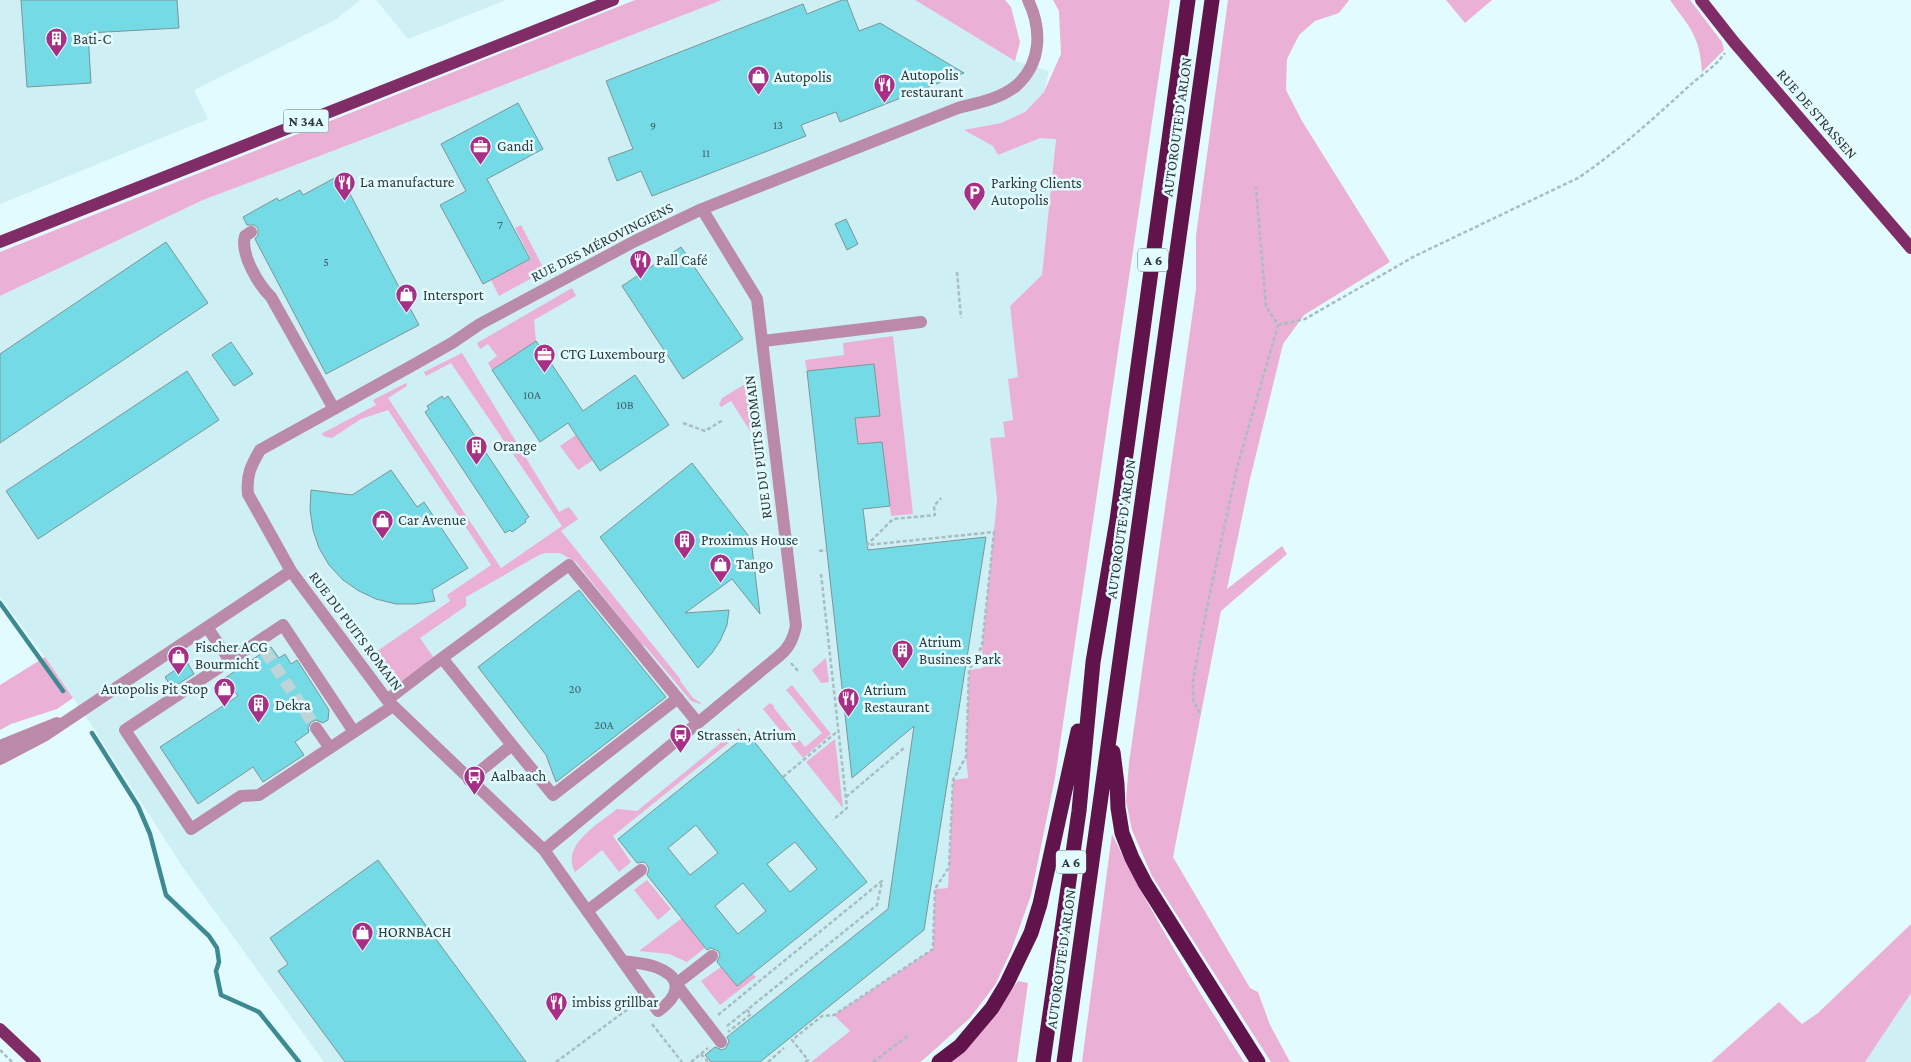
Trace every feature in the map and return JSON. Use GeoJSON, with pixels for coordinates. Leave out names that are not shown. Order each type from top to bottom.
{"type":"FeatureCollection","features":[{"type":"Feature","properties":{"kind":"highway","name":"AUTOROUTE D'ARLON"},"geometry":{"type":"LineString","coordinates":[[1043,1062],[1079,811],[1094,662],[1117,520],[1188,0]]}},
{"type":"Feature","properties":{"kind":"highway","name":"AUTOROUTE D'ARLON"},"geometry":{"type":"LineString","coordinates":[[1064,1062],[1212,0]]}},
{"type":"Feature","properties":{"kind":"highway","name":"A 6"},"geometry":{"type":"LineString","coordinates":[[939,1062],[960,1046],[992,1008],[1007,983],[1031,933],[1040,904],[1094,662]]}},
{"type":"Feature","properties":{"kind":"highway","name":"A 6"},"geometry":{"type":"LineString","coordinates":[[1110,734],[1122,833],[1132,858],[1145,883],[1258,1062]]}},
{"type":"Feature","properties":{"kind":"main road","name":"N 34A"},"geometry":{"type":"LineString","coordinates":[[0,242],[613,0]]}},
{"type":"Feature","properties":{"kind":"main road","name":"RUE DE STRASSEN"},"geometry":{"type":"LineString","coordinates":[[1701,0],[1734,42],[1911,248]]}},
{"type":"Feature","properties":{"kind":"main road"},"geometry":{"type":"LineString","coordinates":[[0,1029],[35,1062]]}},
{"type":"Feature","properties":{"kind":"street","name":"RUE DES MÉROVINGIENS"},"geometry":{"type":"LineString","coordinates":[[291,571],[248,494],[246,481],[250,468],[260,450],[452,343],[480,324],[635,241],[702,209],[958,108],[983,102],[1015,86],[1028,74],[1036,56],[1039,37],[1036,18],[1028,0]]}},
{"type":"Feature","properties":{"kind":"street","name":"RUE DU PUITS ROMAIN"},"geometry":{"type":"LineString","coordinates":[[544,850],[788,648],[796,626],[758,299],[702,209]]}},
{"type":"Feature","properties":{"kind":"street"},"geometry":{"type":"LineString","coordinates":[[251,232],[245,236],[244,251],[263,289],[277,294],[312,358],[334,409]]}},
{"type":"Feature","properties":{"kind":"street"},"geometry":{"type":"LineString","coordinates":[[763,341],[921,322]]}},
{"type":"Feature","properties":{"kind":"street"},"geometry":{"type":"LineString","coordinates":[[354,732],[283,626],[262,646],[230,661],[125,730],[191,829],[241,796],[259,795],[354,732],[442,658],[569,565],[698,723]]}},
{"type":"Feature","properties":{"kind":"street","name":"RUE DU PUITS ROMAIN"},"geometry":{"type":"LineString","coordinates":[[0,759],[44,736],[291,571],[390,703],[544,850],[658,1011],[668,1004],[675,995],[676,984]]}},
{"type":"Feature","properties":{"kind":"street"},"geometry":{"type":"LineString","coordinates":[[207,627],[230,661]]}},
{"type":"Feature","properties":{"kind":"street"},"geometry":{"type":"LineString","coordinates":[[442,658],[553,795],[678,698]]}},
{"type":"Feature","properties":{"kind":"street","name":"RUE DU PUITS ROMAIN"},"geometry":{"type":"LineString","coordinates":[[0,746],[40,728],[71,718]]}},
{"type":"Feature","properties":{"kind":"street"},"geometry":{"type":"LineString","coordinates":[[316,728],[330,748]]}},
{"type":"Feature","properties":{"kind":"street"},"geometry":{"type":"LineString","coordinates":[[470,780],[512,744]]}},
{"type":"Feature","properties":{"kind":"street"},"geometry":{"type":"LineString","coordinates":[[587,911],[641,870]]}},
{"type":"Feature","properties":{"kind":"street"},"geometry":{"type":"LineString","coordinates":[[676,984],[712,956]]}},
{"type":"Feature","properties":{"kind":"street"},"geometry":{"type":"LineString","coordinates":[[623,961],[657,967],[669,974],[720,1041]]}},
{"type":"Feature","properties":{"kind":"path"},"geometry":{"type":"LineString","coordinates":[[1278,326],[1305,319],[1415,256],[1578,178],[1600,163],[1702,74],[1717,64],[1734,42]]}},
{"type":"Feature","properties":{"kind":"path"},"geometry":{"type":"LineString","coordinates":[[1200,713],[1193,700],[1193,680],[1206,607],[1238,464],[1278,326],[1266,306],[1256,187]]}},
{"type":"Feature","properties":{"kind":"path"},"geometry":{"type":"LineString","coordinates":[[957,272],[961,318]]}},
{"type":"Feature","properties":{"kind":"path"},"geometry":{"type":"LineString","coordinates":[[683,423],[705,431],[723,420]]}},
{"type":"Feature","properties":{"kind":"path"},"geometry":{"type":"LineString","coordinates":[[805,1062],[808,1060],[792,1040],[822,1016],[834,1015],[933,949],[935,889],[948,867],[953,780],[966,757],[970,670],[982,646],[994,532],[867,545],[893,520],[935,515],[934,506],[941,498]]}},
{"type":"Feature","properties":{"kind":"path"},"geometry":{"type":"LineString","coordinates":[[819,551],[827,550]]}},
{"type":"Feature","properties":{"kind":"path"},"geometry":{"type":"LineString","coordinates":[[822,574],[847,808],[833,820]]}},
{"type":"Feature","properties":{"kind":"path"},"geometry":{"type":"LineString","coordinates":[[791,663],[798,671]]}},
{"type":"Feature","properties":{"kind":"path"},"geometry":{"type":"LineString","coordinates":[[783,777],[839,730]]}},
{"type":"Feature","properties":{"kind":"path"},"geometry":{"type":"LineString","coordinates":[[846,797],[904,748]]}},
{"type":"Feature","properties":{"kind":"path"},"geometry":{"type":"LineString","coordinates":[[707,1024],[882,881],[877,905],[732,1022]]}},
{"type":"Feature","properties":{"kind":"path"},"geometry":{"type":"LineString","coordinates":[[556,1062],[635,1004]]}},
{"type":"Feature","properties":{"kind":"path"},"geometry":{"type":"LineString","coordinates":[[691,1062],[720,1041],[750,1014],[747,1010]]}},
{"type":"Feature","properties":{"kind":"path"},"geometry":{"type":"LineString","coordinates":[[648,1018],[682,1062]]}},
{"type":"Feature","properties":{"kind":"path"},"geometry":{"type":"LineString","coordinates":[[873,1062],[909,1035]]}},
{"type":"Feature","properties":{"kind":"path"},"geometry":{"type":"LineString","coordinates":[[768,1062],[784,1048]]}},
{"type":"Feature","properties":{"kind":"path"},"geometry":{"type":"LineString","coordinates":[[0,1050],[12,1062]]}},
{"type":"Feature","properties":{"kind":"path"},"geometry":{"type":"LineString","coordinates":[[701,1054],[708,1062]]}},
{"type":"Feature","properties":{"kind":"shaded area"},"geometry":{"type":"Polygon","coordinates":[[[0,0],[360,0],[335,20],[194,90],[208,119],[0,204],[0,0]]]}},
{"type":"Feature","properties":{"kind":"shaded area"},"geometry":{"type":"Polygon","coordinates":[[[376,0],[506,0],[408,39],[376,0]]]}},
{"type":"Feature","properties":{"kind":"shaded area"},"geometry":{"type":"Polygon","coordinates":[[[635,0],[722,0],[203,200],[0,296],[0,252],[635,0]]]}},
{"type":"Feature","properties":{"kind":"shaded area"},"geometry":{"type":"Polygon","coordinates":[[[722,0],[915,0],[1015,61],[1049,71],[1044,92],[1025,112],[1001,123],[965,130],[994,146],[998,155],[1040,138],[1056,138],[1042,275],[1010,306],[1019,377],[1008,379],[1013,421],[1005,437],[990,439],[997,500],[982,646],[983,668],[969,670],[966,757],[968,778],[953,780],[948,888],[935,889],[933,949],[835,1015],[850,1031],[811,1062],[324,1062],[182,866],[93,727],[45,657],[0,597],[0,296],[203,200],[722,0]]]}},
{"type":"Feature","properties":{"kind":"shaded area"},"geometry":{"type":"Polygon","coordinates":[[[915,0],[1005,0],[1011,7],[1020,42],[1015,61],[915,0]]]}},
{"type":"Feature","properties":{"kind":"shaded area"},"geometry":{"type":"Polygon","coordinates":[[[1053,0],[1170,0],[1055,778],[1031,895],[1011,951],[995,985],[970,1018],[923,1060],[920,1062],[811,1062],[850,1031],[834,1015],[933,949],[935,889],[948,888],[953,780],[968,778],[966,757],[969,670],[983,668],[982,646],[997,500],[990,438],[1005,437],[1003,422],[1013,420],[1008,379],[1018,377],[1010,306],[1042,275],[1056,139],[1040,138],[998,155],[993,146],[964,130],[1001,123],[1025,112],[1044,92],[1061,54],[1059,11],[1053,0]]]}},
{"type":"Feature","properties":{"kind":"shaded area"},"geometry":{"type":"Polygon","coordinates":[[[1228,0],[1349,0],[1339,13],[1315,21],[1299,35],[1287,59],[1286,90],[1302,121],[1390,262],[1304,315],[1283,344],[1250,479],[1227,589],[1282,546],[1287,554],[1221,611],[1173,857],[1250,988],[1258,992],[1270,1025],[1290,1062],[1271,1062],[1152,876],[1132,830],[1126,801],[1129,763],[1196,289],[1196,236],[1228,0]]]}},
{"type":"Feature","properties":{"kind":"shaded area"},"geometry":{"type":"Polygon","coordinates":[[[1446,0],[1492,0],[1465,23],[1446,0]]]}},
{"type":"Feature","properties":{"kind":"shaded area"},"geometry":{"type":"Polygon","coordinates":[[[1670,0],[1690,0],[1722,42],[1724,50],[1702,72],[1699,50],[1693,33],[1670,0]]]}},
{"type":"Feature","properties":{"kind":"shaded area"},"geometry":{"type":"Polygon","coordinates":[[[521,225],[545,271],[499,296],[491,280],[531,259],[515,228],[521,225]]]}},
{"type":"Feature","properties":{"kind":"shaded area"},"geometry":{"type":"Polygon","coordinates":[[[572,288],[576,296],[534,320],[536,341],[492,370],[488,363],[497,356],[488,344],[480,349],[477,343],[572,288]]]}},
{"type":"Feature","properties":{"kind":"shaded area"},"geometry":{"type":"Polygon","coordinates":[[[893,336],[913,514],[891,516],[882,442],[858,444],[855,418],[879,416],[874,364],[807,371],[805,360],[844,355],[843,343],[893,336]]]}},
{"type":"Feature","properties":{"kind":"shaded area"},"geometry":{"type":"Polygon","coordinates":[[[462,353],[559,512],[569,507],[578,519],[561,531],[681,680],[693,698],[700,704],[691,701],[646,647],[641,644],[576,562],[560,553],[539,555],[466,597],[466,606],[420,638],[434,658],[398,684],[394,683],[370,656],[450,601],[447,595],[491,565],[388,410],[361,419],[332,438],[321,434],[376,405],[373,400],[406,383],[407,386],[388,398],[501,568],[562,526],[451,363],[426,376],[424,372],[462,353]]]}},
{"type":"Feature","properties":{"kind":"shaded area"},"geometry":{"type":"Polygon","coordinates":[[[752,380],[757,385],[766,460],[761,462],[751,453],[759,445],[731,401],[721,407],[719,405],[722,398],[752,380]]]}},
{"type":"Feature","properties":{"kind":"shaded area"},"geometry":{"type":"Polygon","coordinates":[[[576,435],[593,460],[578,470],[560,446],[576,435]]]}},
{"type":"Feature","properties":{"kind":"shaded area"},"geometry":{"type":"Polygon","coordinates":[[[45,657],[73,698],[57,709],[11,724],[0,730],[0,685],[45,657]]]}},
{"type":"Feature","properties":{"kind":"shaded area"},"geometry":{"type":"Polygon","coordinates":[[[826,658],[829,682],[821,683],[812,670],[826,658]]]}},
{"type":"Feature","properties":{"kind":"shaded area"},"geometry":{"type":"Polygon","coordinates":[[[792,685],[831,734],[803,758],[763,709],[770,703],[774,706],[805,747],[822,733],[786,690],[792,685]]]}},
{"type":"Feature","properties":{"kind":"shaded area"},"geometry":{"type":"Polygon","coordinates":[[[739,728],[742,732],[613,836],[631,862],[619,872],[602,850],[575,872],[572,862],[573,853],[577,844],[592,828],[617,809],[637,811],[739,728]]]}},
{"type":"Feature","properties":{"kind":"shaded area"},"geometry":{"type":"Polygon","coordinates":[[[835,739],[843,808],[806,762],[835,739]]]}},
{"type":"Feature","properties":{"kind":"shaded area"},"geometry":{"type":"Polygon","coordinates":[[[1112,834],[1142,893],[1175,950],[1244,1062],[1082,1062],[1112,834]]]}},
{"type":"Feature","properties":{"kind":"shaded area"},"geometry":{"type":"Polygon","coordinates":[[[647,880],[671,909],[658,920],[634,890],[647,880]]]}},
{"type":"Feature","properties":{"kind":"shaded area"},"geometry":{"type":"Polygon","coordinates":[[[682,918],[705,948],[687,962],[669,954],[639,951],[682,918]]]}},
{"type":"Feature","properties":{"kind":"shaded area"},"geometry":{"type":"Polygon","coordinates":[[[1911,924],[1911,993],[1865,1062],[1711,1062],[1779,1002],[1802,1024],[1818,1013],[1911,924]]]}},
{"type":"Feature","properties":{"kind":"shaded area"},"geometry":{"type":"Polygon","coordinates":[[[721,967],[737,986],[753,974],[756,977],[720,1005],[701,981],[721,967]]]}},
{"type":"Feature","properties":{"kind":"shaded area"},"geometry":{"type":"Polygon","coordinates":[[[1018,981],[1028,983],[1017,1062],[950,1062],[1000,1007],[1018,981]]]}},
{"type":"Feature","properties":{"kind":"shaded area"},"geometry":{"type":"Polygon","coordinates":[[[1911,993],[1911,1062],[1865,1062],[1911,993]]]}},
{"type":"Feature","properties":{"kind":"building","name":"Bati-C"},"geometry":{"type":"Polygon","coordinates":[[[21,0],[177,0],[179,28],[88,33],[91,83],[27,87],[21,0]]]}},
{"type":"Feature","properties":{"kind":"building","name":"Autopolis"},"geometry":{"type":"Polygon","coordinates":[[[842,0],[847,0],[859,31],[880,23],[964,73],[840,122],[836,112],[801,125],[806,136],[652,196],[641,171],[617,181],[608,158],[633,149],[606,81],[803,4],[807,14],[842,0]]]}},
{"type":"Feature","properties":{"kind":"building"},"geometry":{"type":"Polygon","coordinates":[[[518,103],[543,149],[487,179],[530,259],[483,284],[440,205],[466,191],[441,144],[518,103]]]}},
{"type":"Feature","properties":{"kind":"building"},"geometry":{"type":"Polygon","coordinates":[[[340,175],[419,325],[326,374],[255,239],[258,235],[258,228],[254,225],[247,225],[243,217],[277,198],[279,201],[300,190],[303,195],[340,175]]]}},
{"type":"Feature","properties":{"kind":"building"},"geometry":{"type":"Polygon","coordinates":[[[846,219],[858,244],[847,250],[835,224],[846,219]]]}},
{"type":"Feature","properties":{"kind":"building"},"geometry":{"type":"Polygon","coordinates":[[[166,242],[208,303],[0,443],[0,354],[166,242]]]}},
{"type":"Feature","properties":{"kind":"building"},"geometry":{"type":"Polygon","coordinates":[[[681,247],[743,339],[683,379],[622,286],[681,247]]]}},
{"type":"Feature","properties":{"kind":"building"},"geometry":{"type":"Polygon","coordinates":[[[536,341],[583,411],[635,375],[669,425],[600,471],[568,423],[540,442],[492,370],[536,341]]]}},
{"type":"Feature","properties":{"kind":"building"},"geometry":{"type":"Polygon","coordinates":[[[231,342],[253,374],[234,386],[212,355],[231,342]]]}},
{"type":"Feature","properties":{"kind":"building","name":"Atrium Business Park"},"geometry":{"type":"Polygon","coordinates":[[[874,364],[880,416],[855,418],[858,444],[882,442],[890,506],[863,509],[868,550],[986,537],[924,930],[760,1062],[711,1062],[705,1055],[715,1047],[722,1050],[726,1048],[729,1041],[727,1037],[888,909],[914,726],[852,778],[807,371],[874,364]]]}},
{"type":"Feature","properties":{"kind":"building"},"geometry":{"type":"Polygon","coordinates":[[[187,371],[219,420],[38,539],[6,491],[187,371]]]}},
{"type":"Feature","properties":{"kind":"building","name":"Orange"},"geometry":{"type":"Polygon","coordinates":[[[442,396],[444,399],[448,396],[529,517],[525,520],[526,522],[512,532],[510,530],[505,533],[425,412],[429,409],[427,406],[442,396]]]}},
{"type":"Feature","properties":{"kind":"building","name":"Proximus House"},"geometry":{"type":"Polygon","coordinates":[[[692,463],[751,539],[760,614],[732,579],[685,613],[729,610],[727,625],[720,641],[698,668],[600,537],[692,463]]]}},
{"type":"Feature","properties":{"kind":"building","name":"Car Avenue"},"geometry":{"type":"Polygon","coordinates":[[[391,470],[417,507],[424,502],[468,568],[432,590],[435,601],[396,604],[376,599],[359,591],[343,580],[329,565],[319,548],[313,530],[310,510],[311,490],[352,495],[391,470]]]}},
{"type":"Feature","properties":{"kind":"building"},"geometry":{"type":"Polygon","coordinates":[[[579,590],[666,697],[556,782],[546,755],[478,667],[579,590]]]}},
{"type":"Feature","properties":{"kind":"building","name":"Dekra"},"geometry":{"type":"Polygon","coordinates":[[[271,647],[279,658],[285,654],[291,664],[297,660],[329,710],[328,720],[323,723],[316,720],[311,722],[308,728],[309,732],[295,742],[304,755],[263,782],[253,767],[198,804],[160,747],[238,696],[225,678],[271,647]]]}},
{"type":"Feature","properties":{"kind":"building","name":"Fischer ACG Bourmicht"},"geometry":{"type":"Polygon","coordinates":[[[187,662],[194,674],[172,688],[165,677],[187,662]]]}},
{"type":"Feature","properties":{"kind":"building"},"geometry":{"type":"Polygon","coordinates":[[[748,734],[867,882],[737,986],[717,962],[720,955],[718,951],[711,948],[707,950],[647,875],[649,869],[647,865],[644,862],[637,863],[618,839],[748,734]],[[696,825],[668,848],[690,875],[718,853],[696,825]],[[795,842],[767,864],[790,892],[817,869],[795,842]],[[743,883],[715,906],[738,934],[766,911],[743,883]]]}},
{"type":"Feature","properties":{"kind":"building","name":"HORNBACH"},"geometry":{"type":"Polygon","coordinates":[[[378,860],[526,1062],[345,1062],[278,971],[288,964],[270,938],[378,860]]]}},
{"type":"Feature","properties":{"kind":"waterway"},"geometry":{"type":"LineString","coordinates":[[0,603],[63,691]]}},
{"type":"Feature","properties":{"kind":"waterway"},"geometry":{"type":"LineString","coordinates":[[92,733],[138,806],[150,834],[166,895],[209,936],[217,948],[219,962],[216,971],[221,995],[259,1012],[299,1062]]}},
{"type":"Feature","properties":{"kind":"tunnel"},"geometry":{"type":"LineString","coordinates":[[265,651],[316,728]]}},
{"type":"Feature","properties":{"kind":"place","name":"Bati-C"},"geometry":{"type":"Point","coordinates":[57,58]}},
{"type":"Feature","properties":{"kind":"place","name":"Autopolis"},"geometry":{"type":"Point","coordinates":[758,96]}},
{"type":"Feature","properties":{"kind":"place","name":"Autopolis restaurant"},"geometry":{"type":"Point","coordinates":[885,103]}},
{"type":"Feature","properties":{"kind":"place","name":"Gandi"},"geometry":{"type":"Point","coordinates":[481,165]}},
{"type":"Feature","properties":{"kind":"place","name":"La manufacture"},"geometry":{"type":"Point","coordinates":[344,201]}},
{"type":"Feature","properties":{"kind":"place","name":"Parking Clients Autopolis"},"geometry":{"type":"Point","coordinates":[975,211]}},
{"type":"Feature","properties":{"kind":"place","name":"Pall Café"},"geometry":{"type":"Point","coordinates":[640,279]}},
{"type":"Feature","properties":{"kind":"place","name":"Intersport"},"geometry":{"type":"Point","coordinates":[407,314]}},
{"type":"Feature","properties":{"kind":"place","name":"CTG Luxembourg"},"geometry":{"type":"Point","coordinates":[544,373]}},
{"type":"Feature","properties":{"kind":"place","name":"Orange"},"geometry":{"type":"Point","coordinates":[477,465]}},
{"type":"Feature","properties":{"kind":"place","name":"Car Avenue"},"geometry":{"type":"Point","coordinates":[382,539]}},
{"type":"Feature","properties":{"kind":"place","name":"Proximus House"},"geometry":{"type":"Point","coordinates":[685,559]}},
{"type":"Feature","properties":{"kind":"place","name":"Tango"},"geometry":{"type":"Point","coordinates":[720,583]}},
{"type":"Feature","properties":{"kind":"place","name":"Atrium Business Park"},"geometry":{"type":"Point","coordinates":[903,670]}},
{"type":"Feature","properties":{"kind":"place","name":"Fischer ACG Bourmicht"},"geometry":{"type":"Point","coordinates":[179,675]}},
{"type":"Feature","properties":{"kind":"place","name":"Autopolis Pit Stop"},"geometry":{"type":"Point","coordinates":[224,708]}},
{"type":"Feature","properties":{"kind":"place","name":"Atrium Restaurant"},"geometry":{"type":"Point","coordinates":[848,718]}},
{"type":"Feature","properties":{"kind":"place","name":"Dekra"},"geometry":{"type":"Point","coordinates":[259,724]}},
{"type":"Feature","properties":{"kind":"place","name":"Strassen, Atrium"},"geometry":{"type":"Point","coordinates":[681,754]}},
{"type":"Feature","properties":{"kind":"place","name":"Aalbaach"},"geometry":{"type":"Point","coordinates":[475,795]}},
{"type":"Feature","properties":{"kind":"place","name":"HORNBACH"},"geometry":{"type":"Point","coordinates":[362,951]}},
{"type":"Feature","properties":{"kind":"place","name":"imbiss grillbar"},"geometry":{"type":"Point","coordinates":[556,1021]}}]}
